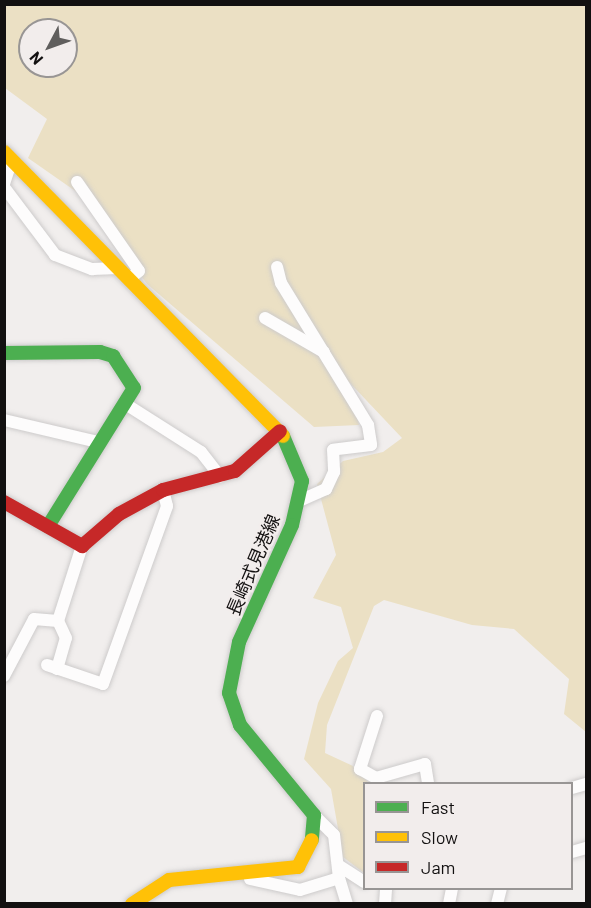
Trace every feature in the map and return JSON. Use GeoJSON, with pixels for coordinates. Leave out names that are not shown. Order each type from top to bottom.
{"type":"FeatureCollection","features":[{"type":"Feature","properties":{"kind":"main road","name":"長崎式見港線"},"geometry":{"type":"LineString","coordinates":[[8,156],[280,430],[295,454],[302,481],[297,502],[239,642],[229,693],[240,725],[314,815]]}},
{"type":"Feature","properties":{"kind":"main road"},"geometry":{"type":"LineString","coordinates":[[4,353],[86,351],[112,356],[134,387],[48,526]]}},
{"type":"Feature","properties":{"kind":"main road"},"geometry":{"type":"LineString","coordinates":[[4,502],[82,546],[119,514],[163,490],[235,471],[280,430]]}},
{"type":"Feature","properties":{"kind":"main road"},"geometry":{"type":"LineString","coordinates":[[132,903],[169,880],[235,876],[297,867],[312,847],[314,815]]}},
{"type":"Feature","properties":{"kind":"street"},"geometry":{"type":"LineString","coordinates":[[8,156],[4,185],[55,255],[92,269],[118,268]]}},
{"type":"Feature","properties":{"kind":"street"},"geometry":{"type":"LineString","coordinates":[[77,182],[139,271],[129,279]]}},
{"type":"Feature","properties":{"kind":"street"},"geometry":{"type":"LineString","coordinates":[[277,267],[368,425],[371,444],[333,450],[334,472],[326,489],[297,502]]}},
{"type":"Feature","properties":{"kind":"street"},"geometry":{"type":"LineString","coordinates":[[265,318],[324,352]]}},
{"type":"Feature","properties":{"kind":"street"},"geometry":{"type":"LineString","coordinates":[[124,403],[201,452],[220,476]]}},
{"type":"Feature","properties":{"kind":"street"},"geometry":{"type":"LineString","coordinates":[[4,420],[98,442]]}},
{"type":"Feature","properties":{"kind":"street"},"geometry":{"type":"LineString","coordinates":[[82,546],[57,621],[66,638],[52,667],[104,684],[167,506],[163,490]]}},
{"type":"Feature","properties":{"kind":"street"},"geometry":{"type":"LineString","coordinates":[[4,676],[34,619],[57,621]]}},
{"type":"Feature","properties":{"kind":"street"},"geometry":{"type":"LineString","coordinates":[[377,716],[360,769],[376,778],[425,764],[428,782]]}},
{"type":"Feature","properties":{"kind":"street"},"geometry":{"type":"LineString","coordinates":[[314,815],[334,835],[339,878],[347,903]]}},
{"type":"Feature","properties":{"kind":"street"},"geometry":{"type":"LineString","coordinates":[[338,865],[363,881]]}},
{"type":"Feature","properties":{"kind":"street"},"geometry":{"type":"LineString","coordinates":[[235,876],[300,890],[339,878]]}},
{"type":"Feature","properties":{"kind":"shaded area"},"geometry":{"type":"Polygon","coordinates":[[[5,5],[586,5],[586,732],[564,714],[569,679],[514,629],[472,625],[384,600],[374,606],[327,725],[325,753],[353,766],[368,782],[363,782],[363,872],[343,857],[331,789],[304,759],[318,703],[338,661],[353,648],[341,607],[313,598],[336,555],[317,484],[343,461],[383,452],[402,438],[349,382],[359,425],[314,427],[147,284],[81,195],[28,158],[47,119],[5,88],[5,5]]]}},
{"type":"Feature","properties":{"kind":"traffic: fast"},"geometry":{"type":"LineString","coordinates":[[4,353],[100,352],[113,356],[134,388],[48,526]]}},
{"type":"Feature","properties":{"kind":"traffic: fast"},"geometry":{"type":"LineString","coordinates":[[283,436],[302,481],[292,525],[239,642],[229,693],[240,725],[314,815],[312,840]]}},
{"type":"Feature","properties":{"kind":"traffic: slow"},"geometry":{"type":"LineString","coordinates":[[4,152],[283,436]]}},
{"type":"Feature","properties":{"kind":"traffic: slow"},"geometry":{"type":"LineString","coordinates":[[132,904],[169,880],[298,867],[312,840]]}},
{"type":"Feature","properties":{"kind":"traffic: jam"},"geometry":{"type":"LineString","coordinates":[[4,502],[82,546],[119,514],[163,490],[235,471],[280,431]]}}]}
